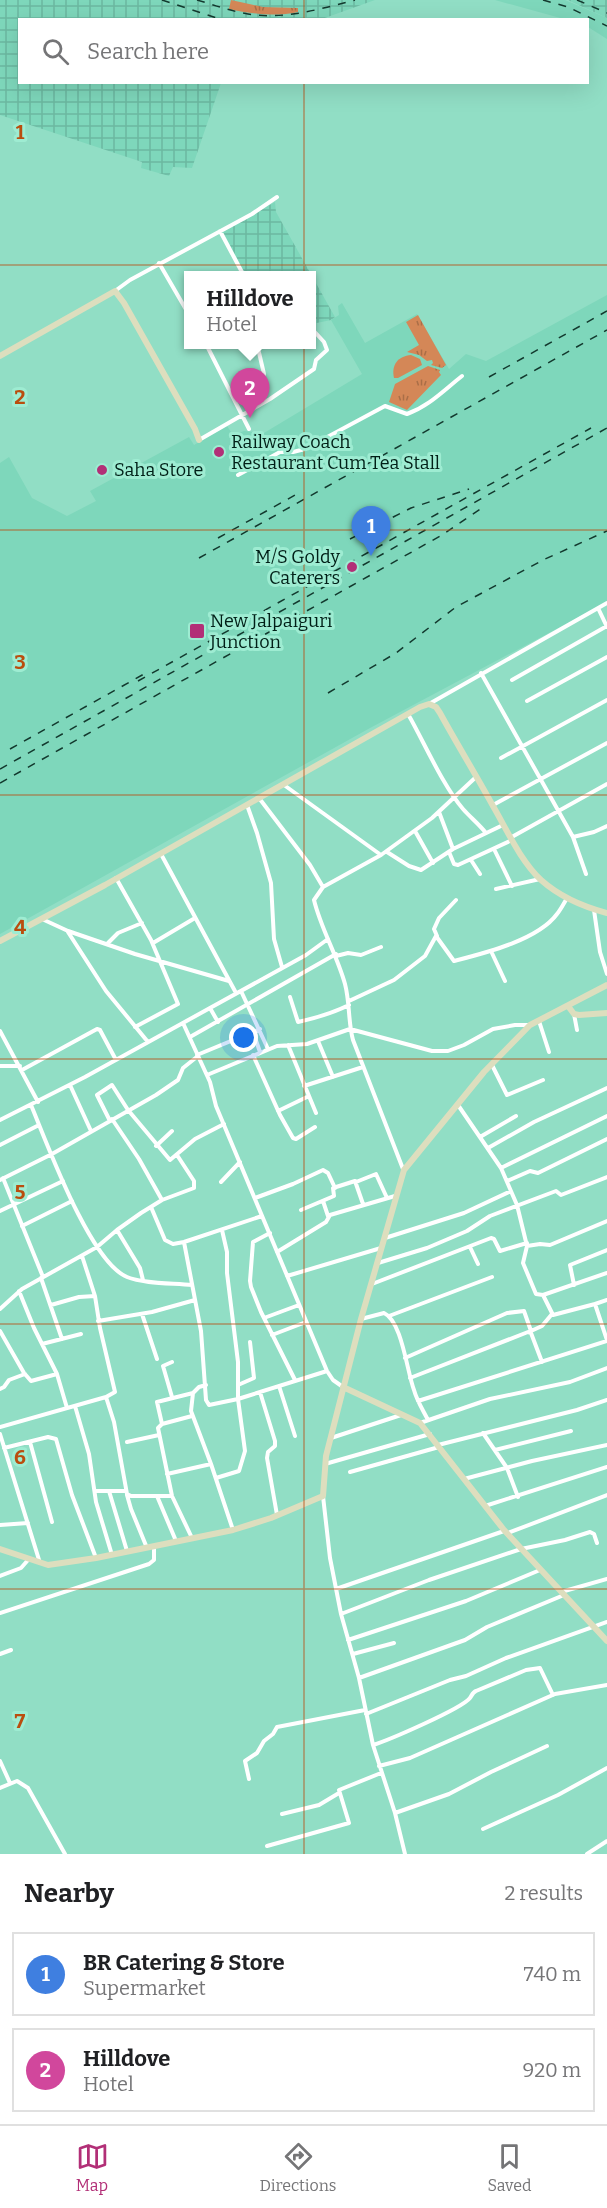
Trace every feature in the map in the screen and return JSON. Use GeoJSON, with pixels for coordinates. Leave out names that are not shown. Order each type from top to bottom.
{"type":"FeatureCollection","features":[{"type":"Feature","properties":{"kind":"street"},"geometry":{"type":"LineString","coordinates":[[0,356],[115,291],[159,263],[252,214],[277,197]]}},
{"type":"Feature","properties":{"kind":"street"},"geometry":{"type":"LineString","coordinates":[[220,231],[241,271]]}},
{"type":"Feature","properties":{"kind":"street"},"geometry":{"type":"LineString","coordinates":[[159,263],[184,305]]}},
{"type":"Feature","properties":{"kind":"street"},"geometry":{"type":"LineString","coordinates":[[115,291],[198,437],[242,416],[314,369],[316,360],[327,350],[316,335]]}},
{"type":"Feature","properties":{"kind":"street"},"geometry":{"type":"LineString","coordinates":[[208,349],[249,429]]}},
{"type":"Feature","properties":{"kind":"street"},"geometry":{"type":"LineString","coordinates":[[258,349],[263,377]]}},
{"type":"Feature","properties":{"kind":"street"},"geometry":{"type":"LineString","coordinates":[[238,475],[280,452],[293,452],[305,448],[385,406],[407,414],[421,409],[462,376]]}},
{"type":"Feature","properties":{"kind":"street"},"geometry":{"type":"LineString","coordinates":[[0,941],[607,603]]}},
{"type":"Feature","properties":{"kind":"street"},"geometry":{"type":"LineString","coordinates":[[512,680],[607,627],[597,608]]}},
{"type":"Feature","properties":{"kind":"street"},"geometry":{"type":"LineString","coordinates":[[527,701],[607,657]]}},
{"type":"Feature","properties":{"kind":"street"},"geometry":{"type":"LineString","coordinates":[[481,673],[573,837],[586,874]]}},
{"type":"Feature","properties":{"kind":"street"},"geometry":{"type":"LineString","coordinates":[[501,758],[607,700]]}},
{"type":"Feature","properties":{"kind":"street"},"geometry":{"type":"LineString","coordinates":[[429,704],[440,713],[511,839],[541,879],[567,897],[607,913]]}},
{"type":"Feature","properties":{"kind":"street"},"geometry":{"type":"LineString","coordinates":[[408,713],[455,797],[486,833]]}},
{"type":"Feature","properties":{"kind":"street"},"geometry":{"type":"LineString","coordinates":[[493,805],[607,742]]}},
{"type":"Feature","properties":{"kind":"street"},"geometry":{"type":"LineString","coordinates":[[404,1170],[350,1029],[349,1003],[336,955],[314,900],[323,887],[387,852],[415,831],[476,777]]}},
{"type":"Feature","properties":{"kind":"street"},"geometry":{"type":"LineString","coordinates":[[284,784],[381,855]]}},
{"type":"Feature","properties":{"kind":"street"},"geometry":{"type":"LineString","coordinates":[[439,812],[455,865],[494,849],[607,784]]}},
{"type":"Feature","properties":{"kind":"street"},"geometry":{"type":"LineString","coordinates":[[259,798],[310,865],[323,887]]}},
{"type":"Feature","properties":{"kind":"street"},"geometry":{"type":"LineString","coordinates":[[247,805],[271,883],[274,939],[282,967]]}},
{"type":"Feature","properties":{"kind":"street"},"geometry":{"type":"LineString","coordinates":[[387,852],[401,862],[419,870],[451,850],[503,825]]}},
{"type":"Feature","properties":{"kind":"street"},"geometry":{"type":"LineString","coordinates":[[573,837],[607,826]]}},
{"type":"Feature","properties":{"kind":"street"},"geometry":{"type":"LineString","coordinates":[[415,831],[433,863]]}},
{"type":"Feature","properties":{"kind":"street"},"geometry":{"type":"LineString","coordinates":[[494,849],[512,886]]}},
{"type":"Feature","properties":{"kind":"street"},"geometry":{"type":"LineString","coordinates":[[160,853],[229,981],[248,1005],[268,1049]]}},
{"type":"Feature","properties":{"kind":"street"},"geometry":{"type":"LineString","coordinates":[[471,859],[480,874]]}},
{"type":"Feature","properties":{"kind":"street"},"geometry":{"type":"LineString","coordinates":[[116,878],[153,943],[178,1004],[135,1027]]}},
{"type":"Feature","properties":{"kind":"street"},"geometry":{"type":"LineString","coordinates":[[496,889],[541,879]]}},
{"type":"Feature","properties":{"kind":"street"},"geometry":{"type":"LineString","coordinates":[[456,900],[437,920],[434,929],[454,961],[491,951],[545,926],[557,915],[567,897]]}},
{"type":"Feature","properties":{"kind":"street"},"geometry":{"type":"LineString","coordinates":[[594,909],[600,952],[607,974]]}},
{"type":"Feature","properties":{"kind":"street"},"geometry":{"type":"LineString","coordinates":[[42,918],[68,931],[229,981]]}},
{"type":"Feature","properties":{"kind":"street"},"geometry":{"type":"LineString","coordinates":[[153,943],[195,918]]}},
{"type":"Feature","properties":{"kind":"street"},"geometry":{"type":"LineString","coordinates":[[108,943],[118,933],[142,923]]}},
{"type":"Feature","properties":{"kind":"street"},"geometry":{"type":"LineString","coordinates":[[68,931],[106,991],[148,1042]]}},
{"type":"Feature","properties":{"kind":"street"},"geometry":{"type":"LineString","coordinates":[[290,997],[298,1022],[332,1014],[394,980],[423,958],[437,936]]}},
{"type":"Feature","properties":{"kind":"street"},"geometry":{"type":"LineString","coordinates":[[0,1120],[116,1060],[306,955],[328,939]]}},
{"type":"Feature","properties":{"kind":"street"},"geometry":{"type":"LineString","coordinates":[[190,1037],[336,955],[348,953],[361,955],[381,947]]}},
{"type":"Feature","properties":{"kind":"street"},"geometry":{"type":"LineString","coordinates":[[491,951],[505,981]]}},
{"type":"Feature","properties":{"kind":"street"},"geometry":{"type":"LineString","coordinates":[[405,1854],[396,1813],[373,1745],[336,1588],[323,1496],[325,1464],[330,1438],[404,1170],[491,1064],[530,1025],[607,985]]}},
{"type":"Feature","properties":{"kind":"street"},"geometry":{"type":"LineString","coordinates":[[568,1006],[574,1014],[577,1030]]}},
{"type":"Feature","properties":{"kind":"street"},"geometry":{"type":"LineString","coordinates":[[210,1008],[218,1022]]}},
{"type":"Feature","properties":{"kind":"street"},"geometry":{"type":"LineString","coordinates":[[574,1014],[579,1016],[607,1012]]}},
{"type":"Feature","properties":{"kind":"street"},"geometry":{"type":"LineString","coordinates":[[539,1020],[549,1052]]}},
{"type":"Feature","properties":{"kind":"street"},"geometry":{"type":"LineString","coordinates":[[183,1023],[207,1075],[224,1124],[306,1322],[333,1380],[343,1388],[420,1423],[506,1532],[607,1641]]}},
{"type":"Feature","properties":{"kind":"street"},"geometry":{"type":"LineString","coordinates":[[207,1075],[268,1049],[318,1041],[350,1029],[432,1051],[448,1051],[493,1029],[515,1024],[530,1025]]}},
{"type":"Feature","properties":{"kind":"street"},"geometry":{"type":"LineString","coordinates":[[0,1066],[21,1068],[94,1029],[100,1030],[116,1060]]}},
{"type":"Feature","properties":{"kind":"street"},"geometry":{"type":"LineString","coordinates":[[62,1340],[42,1277],[2,1179],[52,1154],[156,1095],[178,1080],[183,1068],[198,1056],[260,1029]]}},
{"type":"Feature","properties":{"kind":"street"},"geometry":{"type":"LineString","coordinates":[[0,1031],[38,1102]]}},
{"type":"Feature","properties":{"kind":"street"},"geometry":{"type":"LineString","coordinates":[[253,1032],[261,1052]]}},
{"type":"Feature","properties":{"kind":"street"},"geometry":{"type":"LineString","coordinates":[[318,1041],[333,1077]]}},
{"type":"Feature","properties":{"kind":"street"},"geometry":{"type":"LineString","coordinates":[[288,1045],[316,1113]]}},
{"type":"Feature","properties":{"kind":"street"},"geometry":{"type":"LineString","coordinates":[[253,1055],[278,1111],[295,1139],[315,1127]]}},
{"type":"Feature","properties":{"kind":"street"},"geometry":{"type":"LineString","coordinates":[[491,1064],[507,1095],[543,1080]]}},
{"type":"Feature","properties":{"kind":"street"},"geometry":{"type":"LineString","coordinates":[[304,1086],[363,1067]]}},
{"type":"Feature","properties":{"kind":"street"},"geometry":{"type":"LineString","coordinates":[[70,1085],[91,1131]]}},
{"type":"Feature","properties":{"kind":"street"},"geometry":{"type":"LineString","coordinates":[[162,1200],[139,1159],[111,1120],[97,1095],[111,1085],[113,1086],[128,1110],[169,1160],[195,1139],[224,1124]]}},
{"type":"Feature","properties":{"kind":"street"},"geometry":{"type":"LineString","coordinates":[[488,1148],[534,1122],[607,1088]]}},
{"type":"Feature","properties":{"kind":"street"},"geometry":{"type":"LineString","coordinates":[[278,1111],[309,1096]]}},
{"type":"Feature","properties":{"kind":"street"},"geometry":{"type":"LineString","coordinates":[[31,1105],[72,1201],[89,1236],[98,1247],[124,1275],[143,1280],[192,1285]]}},
{"type":"Feature","properties":{"kind":"street"},"geometry":{"type":"LineString","coordinates":[[457,1105],[488,1148],[507,1181],[517,1205],[527,1245],[523,1263],[536,1294],[543,1295],[607,1273]]}},
{"type":"Feature","properties":{"kind":"street"},"geometry":{"type":"LineString","coordinates":[[480,1137],[516,1116]]}},
{"type":"Feature","properties":{"kind":"street"},"geometry":{"type":"LineString","coordinates":[[501,1168],[607,1116]]}},
{"type":"Feature","properties":{"kind":"street"},"geometry":{"type":"LineString","coordinates":[[0,1145],[39,1125]]}},
{"type":"Feature","properties":{"kind":"street"},"geometry":{"type":"LineString","coordinates":[[156,1146],[172,1131]]}},
{"type":"Feature","properties":{"kind":"street"},"geometry":{"type":"LineString","coordinates":[[507,1181],[530,1171],[537,1173],[607,1139]]}},
{"type":"Feature","properties":{"kind":"street"},"geometry":{"type":"LineString","coordinates":[[0,1309],[19,1291],[98,1247],[117,1230],[162,1200],[195,1186],[177,1155]]}},
{"type":"Feature","properties":{"kind":"street"},"geometry":{"type":"LineString","coordinates":[[221,1182],[240,1162]]}},
{"type":"Feature","properties":{"kind":"street"},"geometry":{"type":"LineString","coordinates":[[255,1198],[323,1170],[328,1173],[335,1188],[334,1195],[302,1210]]}},
{"type":"Feature","properties":{"kind":"street"},"geometry":{"type":"LineString","coordinates":[[335,1188],[376,1174],[387,1198]]}},
{"type":"Feature","properties":{"kind":"street"},"geometry":{"type":"LineString","coordinates":[[377,1263],[427,1248],[467,1231],[490,1216],[517,1205],[556,1191],[561,1195],[607,1177]]}},
{"type":"Feature","properties":{"kind":"street"},"geometry":{"type":"LineString","coordinates":[[0,1211],[63,1181]]}},
{"type":"Feature","properties":{"kind":"street"},"geometry":{"type":"LineString","coordinates":[[356,1182],[363,1204]]}},
{"type":"Feature","properties":{"kind":"street"},"geometry":{"type":"LineString","coordinates":[[384,1238],[464,1213],[511,1191]]}},
{"type":"Feature","properties":{"kind":"street"},"geometry":{"type":"LineString","coordinates":[[328,1215],[395,1196]]}},
{"type":"Feature","properties":{"kind":"street"},"geometry":{"type":"LineString","coordinates":[[22,1226],[72,1201]]}},
{"type":"Feature","properties":{"kind":"street"},"geometry":{"type":"LineString","coordinates":[[277,1252],[326,1222],[328,1215],[323,1202]]}},
{"type":"Feature","properties":{"kind":"street"},"geometry":{"type":"LineString","coordinates":[[151,1207],[165,1240],[173,1244],[262,1216]]}},
{"type":"Feature","properties":{"kind":"street"},"geometry":{"type":"LineString","coordinates":[[371,1285],[491,1238],[494,1239],[500,1251],[527,1245],[550,1245],[607,1221]]}},
{"type":"Feature","properties":{"kind":"street"},"geometry":{"type":"LineString","coordinates":[[117,1230],[140,1268],[143,1280]]}},
{"type":"Feature","properties":{"kind":"street"},"geometry":{"type":"LineString","coordinates":[[216,1478],[236,1473],[241,1467],[241,1459],[245,1450],[238,1400],[238,1362],[227,1252],[222,1230]]}},
{"type":"Feature","properties":{"kind":"street"},"geometry":{"type":"LineString","coordinates":[[270,1233],[256,1239],[252,1245],[250,1281],[264,1318],[295,1380]]}},
{"type":"Feature","properties":{"kind":"street"},"geometry":{"type":"LineString","coordinates":[[184,1242],[201,1331],[206,1400],[209,1405],[238,1400],[327,1371]]}},
{"type":"Feature","properties":{"kind":"street"},"geometry":{"type":"LineString","coordinates":[[470,1247],[477,1264]]}},
{"type":"Feature","properties":{"kind":"street"},"geometry":{"type":"LineString","coordinates":[[287,1276],[382,1248]]}},
{"type":"Feature","properties":{"kind":"street"},"geometry":{"type":"LineString","coordinates":[[574,1285],[570,1265],[607,1250]]}},
{"type":"Feature","properties":{"kind":"street"},"geometry":{"type":"LineString","coordinates":[[0,1426],[106,1397],[115,1392],[98,1321],[95,1296],[82,1256]]}},
{"type":"Feature","properties":{"kind":"street"},"geometry":{"type":"LineString","coordinates":[[389,1316],[492,1277]]}},
{"type":"Feature","properties":{"kind":"street"},"geometry":{"type":"LineString","coordinates":[[19,1291],[57,1374],[67,1408]]}},
{"type":"Feature","properties":{"kind":"street"},"geometry":{"type":"LineString","coordinates":[[543,1295],[552,1314]]}},
{"type":"Feature","properties":{"kind":"street"},"geometry":{"type":"LineString","coordinates":[[51,1305],[79,1297],[95,1296]]}},
{"type":"Feature","properties":{"kind":"street"},"geometry":{"type":"LineString","coordinates":[[98,1321],[142,1314],[195,1300]]}},
{"type":"Feature","properties":{"kind":"street"},"geometry":{"type":"LineString","coordinates":[[410,1378],[531,1331],[542,1326],[552,1314],[607,1300]]}},
{"type":"Feature","properties":{"kind":"street"},"geometry":{"type":"LineString","coordinates":[[418,1401],[607,1340],[595,1304]]}},
{"type":"Feature","properties":{"kind":"street"},"geometry":{"type":"LineString","coordinates":[[264,1318],[299,1305]]}},
{"type":"Feature","properties":{"kind":"street"},"geometry":{"type":"LineString","coordinates":[[405,1358],[509,1313],[524,1311],[542,1362]]}},
{"type":"Feature","properties":{"kind":"street"},"geometry":{"type":"LineString","coordinates":[[361,1319],[384,1313],[389,1316],[398,1333],[418,1401],[428,1420]]}},
{"type":"Feature","properties":{"kind":"street"},"geometry":{"type":"LineString","coordinates":[[142,1314],[157,1359]]}},
{"type":"Feature","properties":{"kind":"street"},"geometry":{"type":"LineString","coordinates":[[272,1335],[306,1322]]}},
{"type":"Feature","properties":{"kind":"street"},"geometry":{"type":"LineString","coordinates":[[0,1331],[25,1374],[33,1381],[57,1374]]}},
{"type":"Feature","properties":{"kind":"street"},"geometry":{"type":"LineString","coordinates":[[42,1344],[81,1334]]}},
{"type":"Feature","properties":{"kind":"street"},"geometry":{"type":"LineString","coordinates":[[238,1385],[254,1378],[250,1342]]}},
{"type":"Feature","properties":{"kind":"street"},"geometry":{"type":"LineString","coordinates":[[172,1362],[163,1366],[172,1397]]}},
{"type":"Feature","properties":{"kind":"street"},"geometry":{"type":"LineString","coordinates":[[420,1423],[490,1399],[570,1382],[607,1368]]}},
{"type":"Feature","properties":{"kind":"street"},"geometry":{"type":"LineString","coordinates":[[0,1389],[9,1380],[25,1374]]}},
{"type":"Feature","properties":{"kind":"street"},"geometry":{"type":"LineString","coordinates":[[206,1385],[199,1387],[193,1393],[190,1406],[233,1530]]}},
{"type":"Feature","properties":{"kind":"street"},"geometry":{"type":"LineString","coordinates":[[279,1386],[295,1436]]}},
{"type":"Feature","properties":{"kind":"street"},"geometry":{"type":"LineString","coordinates":[[260,1392],[275,1441],[275,1446],[268,1452],[267,1458],[277,1515]]}},
{"type":"Feature","properties":{"kind":"street"},"geometry":{"type":"LineString","coordinates":[[162,1424],[156,1404],[172,1397],[193,1393]]}},
{"type":"Feature","properties":{"kind":"street"},"geometry":{"type":"LineString","coordinates":[[0,1613],[149,1564],[154,1560],[128,1501],[114,1422],[106,1397]]}},
{"type":"Feature","properties":{"kind":"street"},"geometry":{"type":"LineString","coordinates":[[350,1472],[607,1400]]}},
{"type":"Feature","properties":{"kind":"street"},"geometry":{"type":"LineString","coordinates":[[75,1406],[89,1454],[97,1508],[112,1555]]}},
{"type":"Feature","properties":{"kind":"street"},"geometry":{"type":"LineString","coordinates":[[330,1438],[401,1415]]}},
{"type":"Feature","properties":{"kind":"street"},"geometry":{"type":"LineString","coordinates":[[192,1416],[162,1424],[158,1428],[172,1496],[192,1539]]}},
{"type":"Feature","properties":{"kind":"street"},"geometry":{"type":"LineString","coordinates":[[495,1450],[571,1431]]}},
{"type":"Feature","properties":{"kind":"street"},"geometry":{"type":"LineString","coordinates":[[483,1433],[507,1468],[518,1497]]}},
{"type":"Feature","properties":{"kind":"street"},"geometry":{"type":"LineString","coordinates":[[0,1434],[40,1564]]}},
{"type":"Feature","properties":{"kind":"street"},"geometry":{"type":"LineString","coordinates":[[325,1464],[430,1434]]}},
{"type":"Feature","properties":{"kind":"street"},"geometry":{"type":"LineString","coordinates":[[126,1442],[159,1435]]}},
{"type":"Feature","properties":{"kind":"street"},"geometry":{"type":"LineString","coordinates":[[4,1448],[48,1437],[56,1438],[72,1495],[96,1558]]}},
{"type":"Feature","properties":{"kind":"street"},"geometry":{"type":"LineString","coordinates":[[30,1442],[52,1522]]}},
{"type":"Feature","properties":{"kind":"street"},"geometry":{"type":"LineString","coordinates":[[464,1479],[607,1445]]}},
{"type":"Feature","properties":{"kind":"street"},"geometry":{"type":"LineString","coordinates":[[167,1474],[211,1464]]}},
{"type":"Feature","properties":{"kind":"street"},"geometry":{"type":"LineString","coordinates":[[485,1507],[607,1467]]}},
{"type":"Feature","properties":{"kind":"street"},"geometry":{"type":"LineString","coordinates":[[95,1491],[127,1492],[130,1496],[172,1496]]}},
{"type":"Feature","properties":{"kind":"street"},"geometry":{"type":"LineString","coordinates":[[110,1491],[127,1552]]}},
{"type":"Feature","properties":{"kind":"street"},"geometry":{"type":"LineString","coordinates":[[336,1588],[506,1532],[607,1495]]}},
{"type":"Feature","properties":{"kind":"street"},"geometry":{"type":"LineString","coordinates":[[157,1496],[177,1542]]}},
{"type":"Feature","properties":{"kind":"street"},"geometry":{"type":"LineString","coordinates":[[0,1549],[40,1564],[96,1558],[233,1530],[323,1496]]}},
{"type":"Feature","properties":{"kind":"street"},"geometry":{"type":"LineString","coordinates":[[0,1525],[28,1523]]}},
{"type":"Feature","properties":{"kind":"street"},"geometry":{"type":"LineString","coordinates":[[341,1614],[429,1580],[521,1549],[590,1532],[594,1534],[597,1543]]}},
{"type":"Feature","properties":{"kind":"street"},"geometry":{"type":"LineString","coordinates":[[0,1576],[21,1568],[28,1560]]}},
{"type":"Feature","properties":{"kind":"street"},"geometry":{"type":"LineString","coordinates":[[348,1640],[466,1601],[540,1570]]}},
{"type":"Feature","properties":{"kind":"street"},"geometry":{"type":"LineString","coordinates":[[359,1678],[465,1640],[487,1627],[562,1594],[607,1579]]}},
{"type":"Feature","properties":{"kind":"street"},"geometry":{"type":"LineString","coordinates":[[249,1779],[245,1761],[261,1749],[264,1741],[273,1734],[277,1727],[366,1712],[607,1622]]}},
{"type":"Feature","properties":{"kind":"street"},"geometry":{"type":"LineString","coordinates":[[352,1654],[394,1643]]}},
{"type":"Feature","properties":{"kind":"street"},"geometry":{"type":"LineString","coordinates":[[0,1654],[10,1650]]}},
{"type":"Feature","properties":{"kind":"street"},"geometry":{"type":"LineString","coordinates":[[373,1745],[409,1731],[461,1704],[476,1691],[526,1670],[540,1668],[553,1695]]}},
{"type":"Feature","properties":{"kind":"street"},"geometry":{"type":"LineString","coordinates":[[379,1766],[410,1758],[553,1695],[607,1685]]}},
{"type":"Feature","properties":{"kind":"street"},"geometry":{"type":"LineString","coordinates":[[396,1813],[449,1794],[547,1746]]}},
{"type":"Feature","properties":{"kind":"street"},"geometry":{"type":"LineString","coordinates":[[0,1761],[10,1783]]}},
{"type":"Feature","properties":{"kind":"street"},"geometry":{"type":"LineString","coordinates":[[483,1829],[558,1795],[607,1768]]}},
{"type":"Feature","properties":{"kind":"street"},"geometry":{"type":"LineString","coordinates":[[282,1814],[319,1805],[343,1788],[381,1773]]}},
{"type":"Feature","properties":{"kind":"street"},"geometry":{"type":"LineString","coordinates":[[0,1788],[17,1781],[28,1788],[65,1854]]}},
{"type":"Feature","properties":{"kind":"street"},"geometry":{"type":"LineString","coordinates":[[267,1846],[349,1823],[339,1793]]}},
{"type":"Feature","properties":{"kind":"street"},"geometry":{"type":"LineString","coordinates":[[587,1854],[607,1841]]}},
{"type":"Feature","properties":{"kind":"shaded area"},"geometry":{"type":"Polygon","coordinates":[[[0,0],[375,0],[325,18],[18,18],[18,84],[221,84],[192,168],[173,167],[169,176],[141,168],[142,162],[0,115],[0,0]]]}},
{"type":"Feature","properties":{"kind":"shaded area"},"geometry":{"type":"Polygon","coordinates":[[[495,0],[565,0],[607,18],[607,39],[589,28],[589,18],[560,18],[495,0]]]}},
{"type":"Feature","properties":{"kind":"shaded area"},"geometry":{"type":"Polygon","coordinates":[[[568,0],[607,0],[607,18],[572,2],[568,0]]]}},
{"type":"Feature","properties":{"kind":"shaded area"},"geometry":{"type":"Polygon","coordinates":[[[275,202],[276,212],[309,271],[244,271],[223,232],[275,202]]]}},
{"type":"Feature","properties":{"kind":"shaded area"},"geometry":{"type":"Polygon","coordinates":[[[316,283],[335,317],[316,323],[316,283]]]}},
{"type":"Feature","properties":{"kind":"shaded area"},"geometry":{"type":"Polygon","coordinates":[[[607,295],[607,602],[370,728],[0,934],[0,463],[9,457],[32,498],[67,516],[96,501],[90,491],[189,437],[194,445],[227,426],[233,435],[244,431],[264,433],[362,374],[331,320],[339,315],[338,306],[342,303],[365,343],[417,314],[449,369],[466,354],[486,361],[607,295]]]}},
{"type":"Feature","properties":{"kind":"green space"},"geometry":{"type":"Polygon","coordinates":[[[231,0],[263,7],[298,8],[298,12],[272,15],[238,11],[229,9],[231,0]]]}},
{"type":"Feature","properties":{"kind":"green space"},"geometry":{"type":"Polygon","coordinates":[[[418,315],[446,365],[442,368],[431,365],[432,360],[427,361],[419,355],[407,352],[419,345],[406,322],[418,315]]]}},
{"type":"Feature","properties":{"kind":"green space"},"geometry":{"type":"Polygon","coordinates":[[[411,355],[420,359],[422,365],[394,378],[395,365],[399,359],[411,355]]]}},
{"type":"Feature","properties":{"kind":"green space"},"geometry":{"type":"Polygon","coordinates":[[[428,366],[440,370],[441,375],[407,410],[389,402],[395,384],[428,366]]]}},
{"type":"Feature","properties":{"kind":"railway"},"geometry":{"type":"LineString","coordinates":[[162,0],[217,18]]}},
{"type":"Feature","properties":{"kind":"railway"},"geometry":{"type":"LineString","coordinates":[[197,0],[241,13],[275,16],[302,13],[355,0]]}},
{"type":"Feature","properties":{"kind":"railway"},"geometry":{"type":"LineString","coordinates":[[543,0],[568,7],[607,26]]}},
{"type":"Feature","properties":{"kind":"railway"},"geometry":{"type":"LineString","coordinates":[[577,0],[607,13]]}},
{"type":"Feature","properties":{"kind":"railway"},"geometry":{"type":"LineString","coordinates":[[489,377],[607,311]]}},
{"type":"Feature","properties":{"kind":"railway"},"geometry":{"type":"LineString","coordinates":[[199,558],[607,330]]}},
{"type":"Feature","properties":{"kind":"railway"},"geometry":{"type":"LineString","coordinates":[[138,681],[591,428]]}},
{"type":"Feature","properties":{"kind":"railway"},"geometry":{"type":"LineString","coordinates":[[0,769],[607,428]]}},
{"type":"Feature","properties":{"kind":"railway"},"geometry":{"type":"LineString","coordinates":[[350,539],[411,508],[469,489]]}},
{"type":"Feature","properties":{"kind":"railway"},"geometry":{"type":"LineString","coordinates":[[218,538],[297,494]]}},
{"type":"Feature","properties":{"kind":"railway"},"geometry":{"type":"LineString","coordinates":[[0,783],[442,535],[485,506]]}},
{"type":"Feature","properties":{"kind":"railway"},"geometry":{"type":"LineString","coordinates":[[328,693],[396,653],[456,607],[543,560],[607,531]]}},
{"type":"Feature","properties":{"kind":"railway"},"geometry":{"type":"LineString","coordinates":[[10,749],[144,674]]}},
{"type":"Feature","properties":{"kind":"place","name":"Hilldove"},"geometry":{"type":"Point","coordinates":[250,418]}},
{"type":"Feature","properties":{"kind":"place","name":"Railway Coach Restaurant Cum Tea Stall"},"geometry":{"type":"Point","coordinates":[219,452]}},
{"type":"Feature","properties":{"kind":"place","name":"Saha Store"},"geometry":{"type":"Point","coordinates":[102,470]}},
{"type":"Feature","properties":{"kind":"place","name":"BR Catering & Store"},"geometry":{"type":"Point","coordinates":[371,556]}},
{"type":"Feature","properties":{"kind":"place","name":"M/S Goldy Caterers"},"geometry":{"type":"Point","coordinates":[352,567]}},
{"type":"Feature","properties":{"kind":"place","name":"New Jalpaiguri Junction"},"geometry":{"type":"Point","coordinates":[197,631]}}]}
